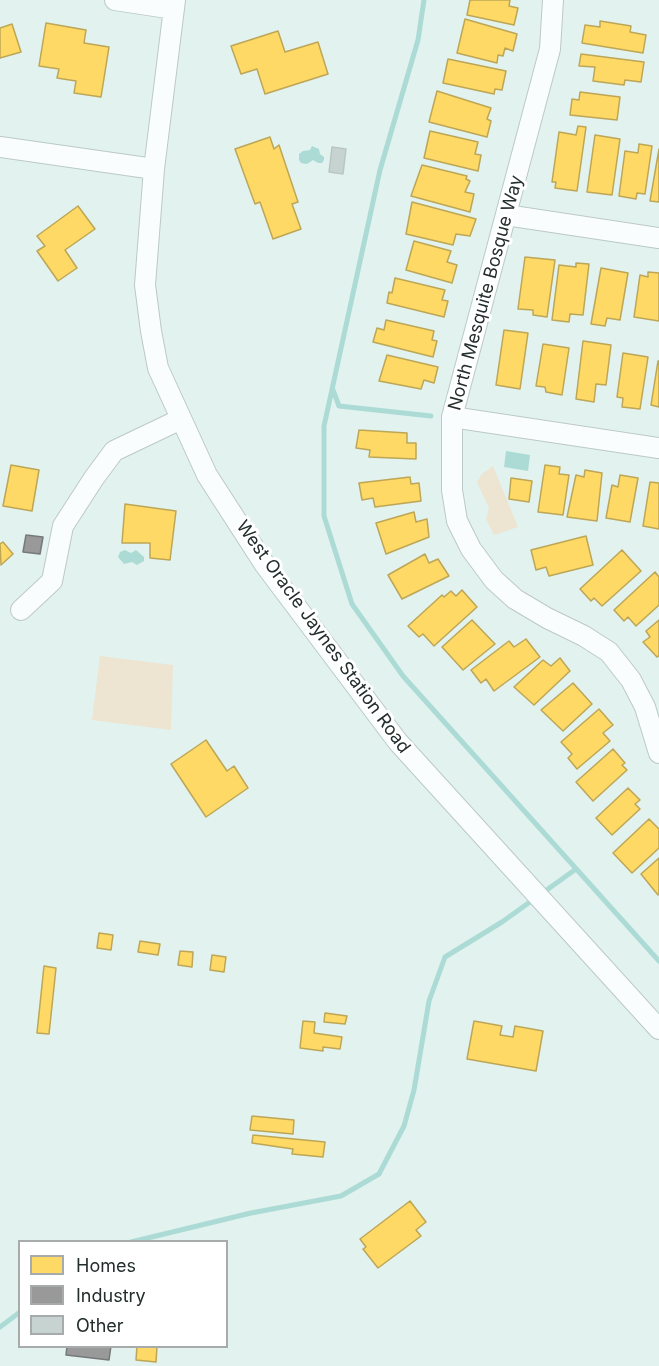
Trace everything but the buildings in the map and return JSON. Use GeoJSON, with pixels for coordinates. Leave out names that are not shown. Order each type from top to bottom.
{"type":"FeatureCollection","features":[{"type":"Feature","properties":{"kind":"street"},"geometry":{"type":"LineString","coordinates":[[115,0],[174,4]]}},
{"type":"Feature","properties":{"kind":"street","name":"North Mesquite Bosque Way"},"geometry":{"type":"LineString","coordinates":[[553,0],[550,49],[452,417],[452,490],[457,521],[471,549],[494,580],[515,599],[609,652],[631,680],[645,707],[659,753]]}},
{"type":"Feature","properties":{"kind":"street","name":"West Oracle Jaynes Station Road"},"geometry":{"type":"LineString","coordinates":[[174,4],[154,168],[145,285],[158,368],[207,475],[265,565],[398,742],[659,1029]]}},
{"type":"Feature","properties":{"kind":"street"},"geometry":{"type":"LineString","coordinates":[[0,147],[154,168]]}},
{"type":"Feature","properties":{"kind":"street"},"geometry":{"type":"LineString","coordinates":[[506,215],[659,238]]}},
{"type":"Feature","properties":{"kind":"street"},"geometry":{"type":"LineString","coordinates":[[452,417],[659,448]]}},
{"type":"Feature","properties":{"kind":"street"},"geometry":{"type":"LineString","coordinates":[[21,610],[52,581],[63,526],[114,451],[182,419]]}},
{"type":"Feature","properties":{"kind":"shaded area"},"geometry":{"type":"Polygon","coordinates":[[[493,466],[518,527],[494,535],[486,519],[489,508],[477,482],[482,474],[493,466]]]}},
{"type":"Feature","properties":{"kind":"shaded area"},"geometry":{"type":"Polygon","coordinates":[[[100,656],[173,665],[171,730],[92,720],[100,656]]]}},
{"type":"Feature","properties":{"kind":"water"},"geometry":{"type":"Polygon","coordinates":[[[312,146],[319,149],[324,160],[322,163],[313,160],[307,164],[301,163],[299,154],[310,150],[312,146]]]}},
{"type":"Feature","properties":{"kind":"water"},"geometry":{"type":"Polygon","coordinates":[[[506,451],[530,455],[528,471],[504,467],[506,451]]]}},
{"type":"Feature","properties":{"kind":"water"},"geometry":{"type":"Polygon","coordinates":[[[125,550],[131,553],[136,550],[144,557],[144,561],[137,565],[132,562],[124,564],[118,557],[120,552],[125,550]]]}},
{"type":"Feature","properties":{"kind":"waterway"},"geometry":{"type":"LineString","coordinates":[[424,0],[418,40],[380,170],[324,426],[324,516],[352,604],[403,676],[659,961]]}},
{"type":"Feature","properties":{"kind":"waterway"},"geometry":{"type":"LineString","coordinates":[[333,390],[339,406],[431,416]]}},
{"type":"Feature","properties":{"kind":"waterway"},"geometry":{"type":"LineString","coordinates":[[139,1240],[251,1213],[341,1196],[379,1174],[404,1126],[414,1090],[429,1001],[445,957],[502,922],[576,869]]}},
{"type":"Feature","properties":{"kind":"waterway"},"geometry":{"type":"LineString","coordinates":[[0,1327],[18,1314]]}}]}
